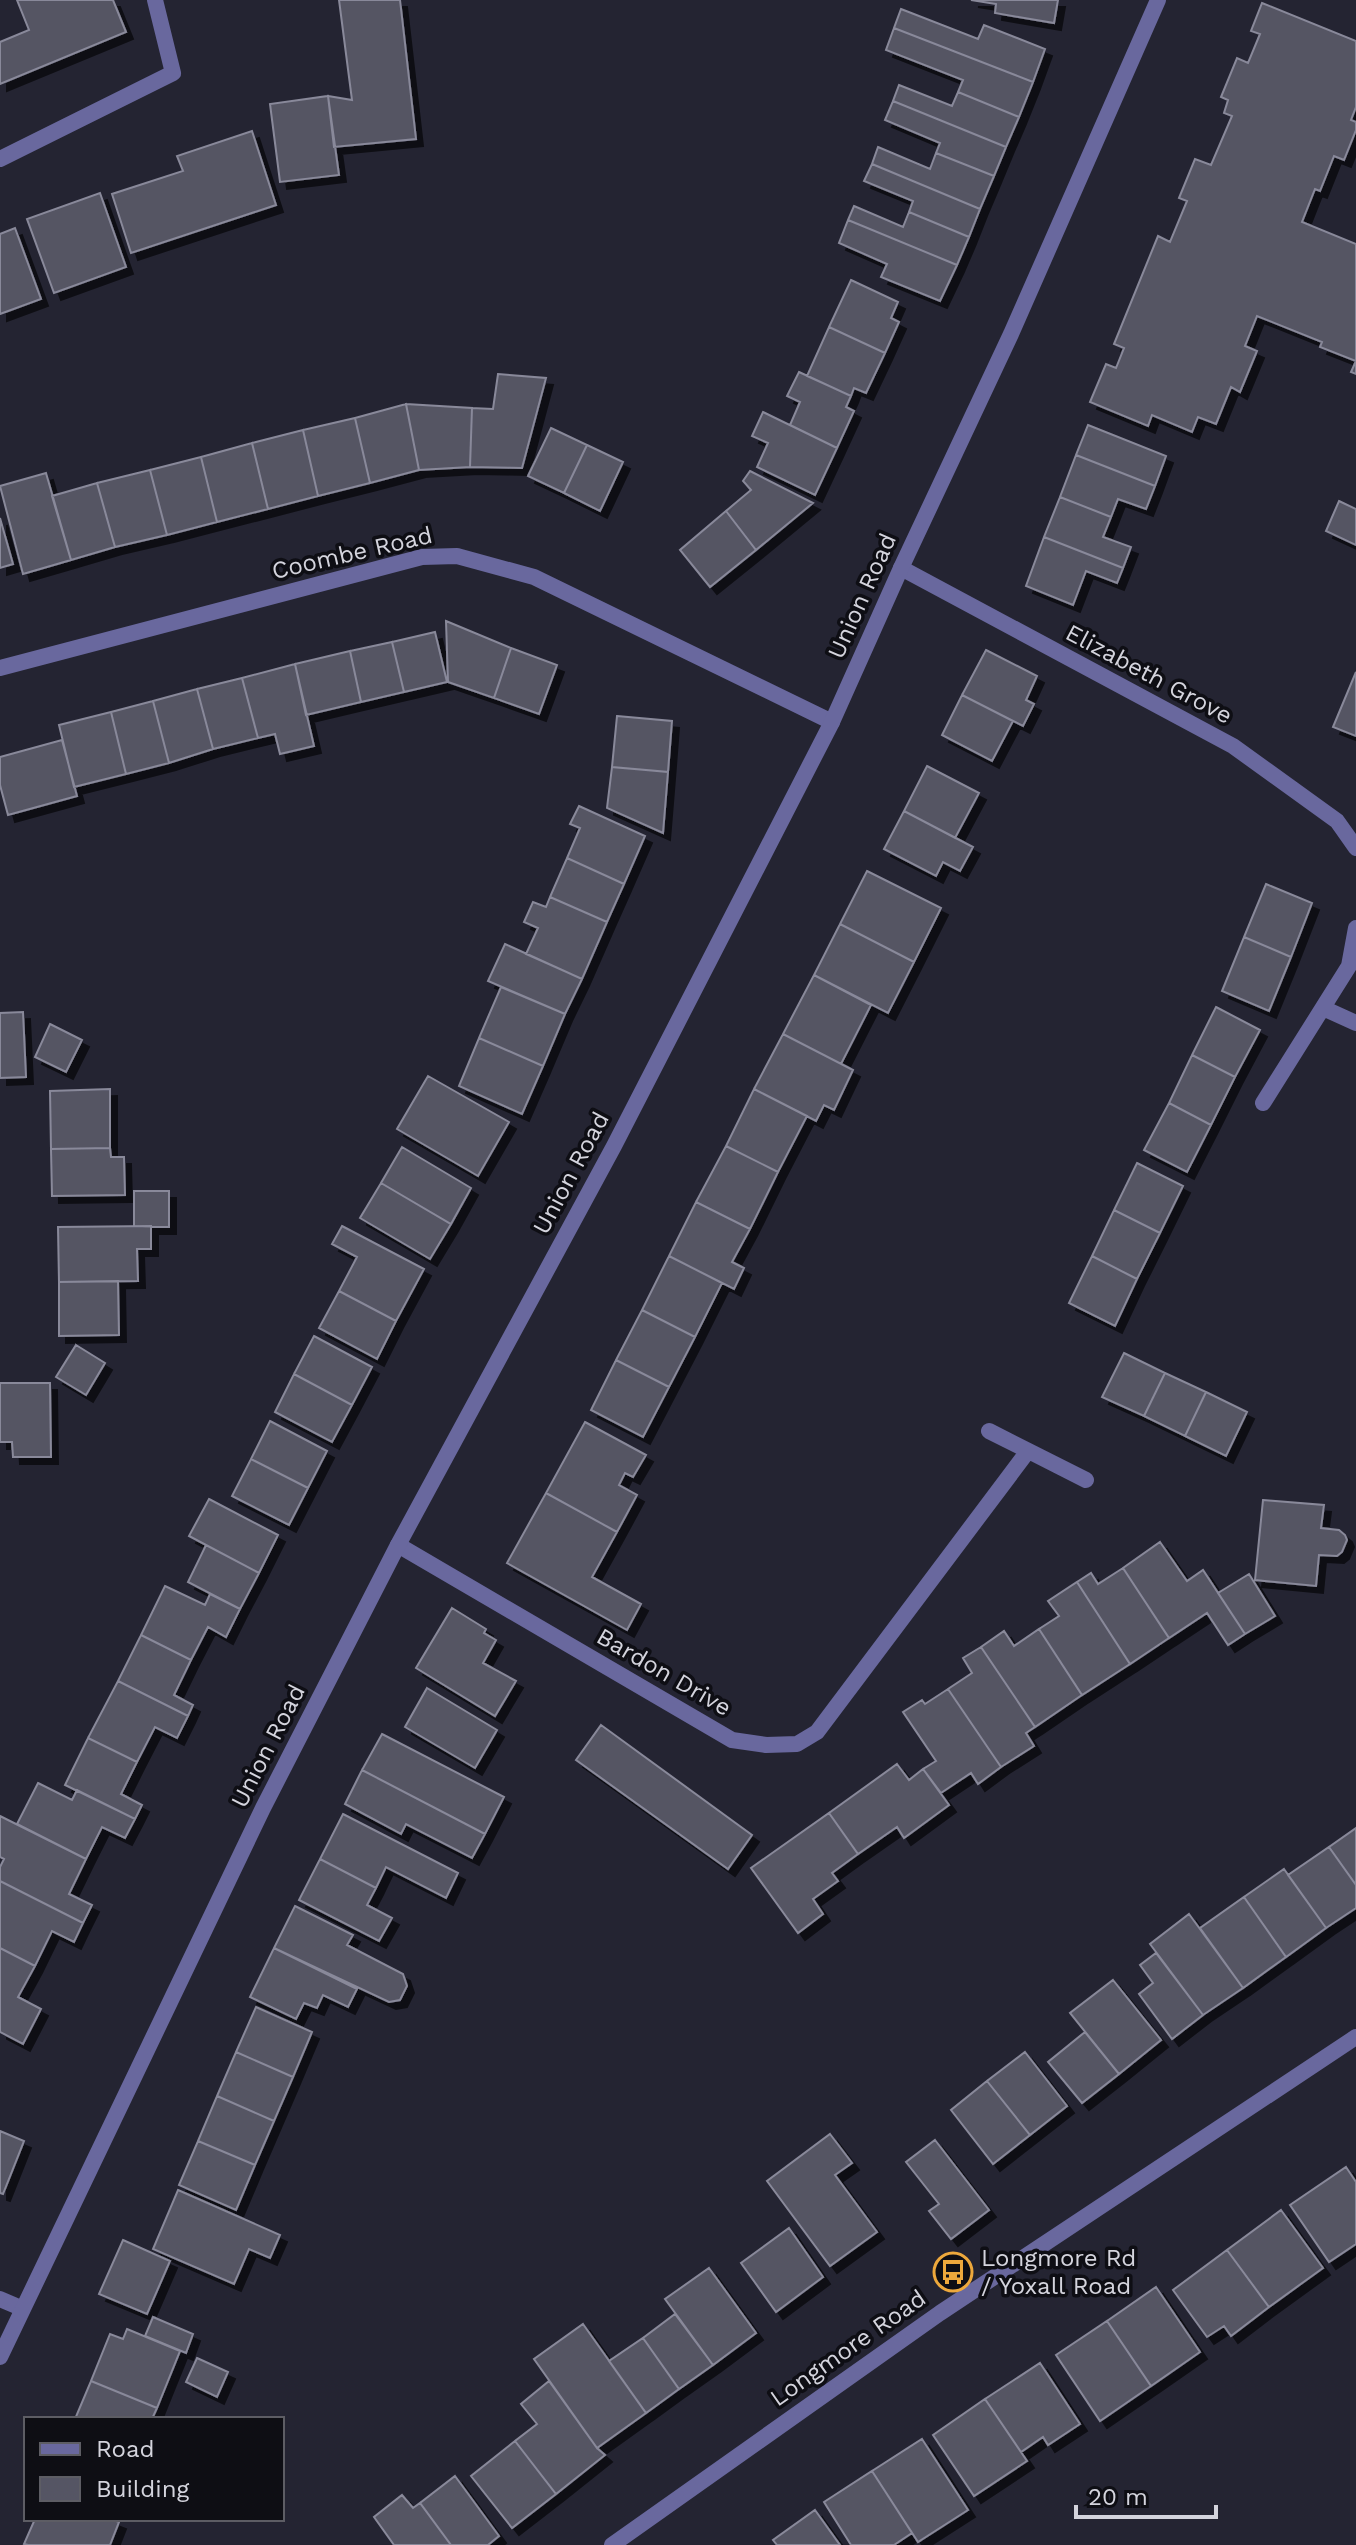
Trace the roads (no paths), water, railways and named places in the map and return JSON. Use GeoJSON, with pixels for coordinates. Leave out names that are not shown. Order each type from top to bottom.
{"type":"FeatureCollection","features":[{"type":"Feature","properties":{"kind":"street"},"geometry":{"type":"LineString","coordinates":[[0,159],[173,73],[155,0]]}},
{"type":"Feature","properties":{"kind":"street","name":"Union Road"},"geometry":{"type":"LineString","coordinates":[[0,2357],[263,1808],[398,1545],[614,1146],[832,722],[1011,334],[1158,0]]}},
{"type":"Feature","properties":{"kind":"street","name":"Coombe Road"},"geometry":{"type":"LineString","coordinates":[[0,668],[422,557],[457,556],[534,577],[832,722]]}},
{"type":"Feature","properties":{"kind":"street","name":"Elizabeth Grove"},"geometry":{"type":"LineString","coordinates":[[901,568],[1233,746],[1337,821],[1356,848]]}},
{"type":"Feature","properties":{"kind":"street"},"geometry":{"type":"LineString","coordinates":[[1263,1103],[1349,966],[1356,928]]}},
{"type":"Feature","properties":{"kind":"street"},"geometry":{"type":"LineString","coordinates":[[1323,1008],[1356,1023]]}},
{"type":"Feature","properties":{"kind":"street"},"geometry":{"type":"LineString","coordinates":[[989,1431],[1086,1480]]}},
{"type":"Feature","properties":{"kind":"street","name":"Bardon Drive"},"geometry":{"type":"LineString","coordinates":[[398,1545],[732,1740],[766,1745],[797,1744],[817,1732],[1028,1451]]}},
{"type":"Feature","properties":{"kind":"street","name":"Longmore Road"},"geometry":{"type":"LineString","coordinates":[[612,2545],[940,2313],[1356,2037]]}},
{"type":"Feature","properties":{"kind":"street"},"geometry":{"type":"LineString","coordinates":[[0,2299],[21,2308]]}},
{"type":"Feature","properties":{"kind":"place","name":"Longmore Rd / Yoxall Road"},"geometry":{"type":"Point","coordinates":[953,2272]}}]}
